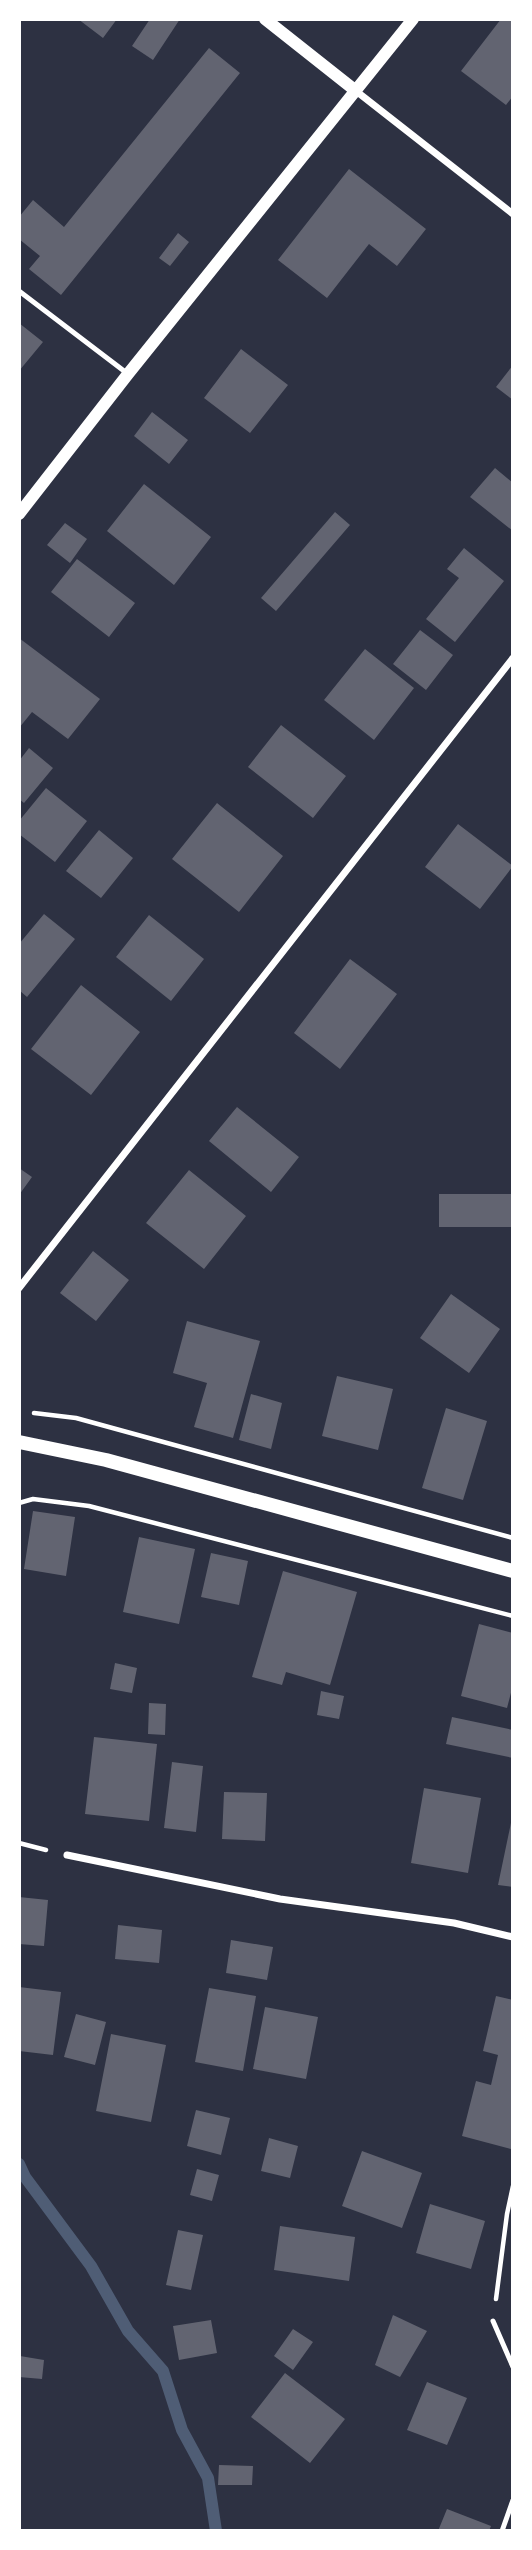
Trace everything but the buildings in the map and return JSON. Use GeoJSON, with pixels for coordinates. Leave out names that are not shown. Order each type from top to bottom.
{"type":"FeatureCollection","features":[{"type":"Feature","properties":{"kind":"main road"},"geometry":{"type":"LineString","coordinates":[[19,1442],[106,1460],[513,1571]]}},
{"type":"Feature","properties":{"kind":"street"},"geometry":{"type":"LineString","coordinates":[[265,19],[513,214]]}},
{"type":"Feature","properties":{"kind":"street"},"geometry":{"type":"LineString","coordinates":[[21,510],[413,19]]}},
{"type":"Feature","properties":{"kind":"street"},"geometry":{"type":"LineString","coordinates":[[19,1288],[513,658]]}},
{"type":"Feature","properties":{"kind":"street"},"geometry":{"type":"LineString","coordinates":[[67,1855],[280,1899],[454,1923],[513,1937]]}},
{"type":"Feature","properties":{"kind":"lane"},"geometry":{"type":"LineString","coordinates":[[19,291],[128,374]]}},
{"type":"Feature","properties":{"kind":"lane"},"geometry":{"type":"LineString","coordinates":[[493,2321],[513,2367]]}},
{"type":"Feature","properties":{"kind":"lane"},"geometry":{"type":"LineString","coordinates":[[502,2531],[513,2500]]}},
{"type":"Feature","properties":{"kind":"path"},"geometry":{"type":"LineString","coordinates":[[31,1413],[76,1419],[513,1538]]}},
{"type":"Feature","properties":{"kind":"path"},"geometry":{"type":"LineString","coordinates":[[19,1503],[33,1499],[89,1506],[513,1616]]}},
{"type":"Feature","properties":{"kind":"path"},"geometry":{"type":"LineString","coordinates":[[493,2321],[513,2186]]}},
{"type":"Feature","properties":{"kind":"waterway"},"geometry":{"type":"LineString","coordinates":[[19,2164],[25,2177],[91,2266],[128,2331],[163,2371],[182,2430],[208,2478],[216,2531]]}}]}
